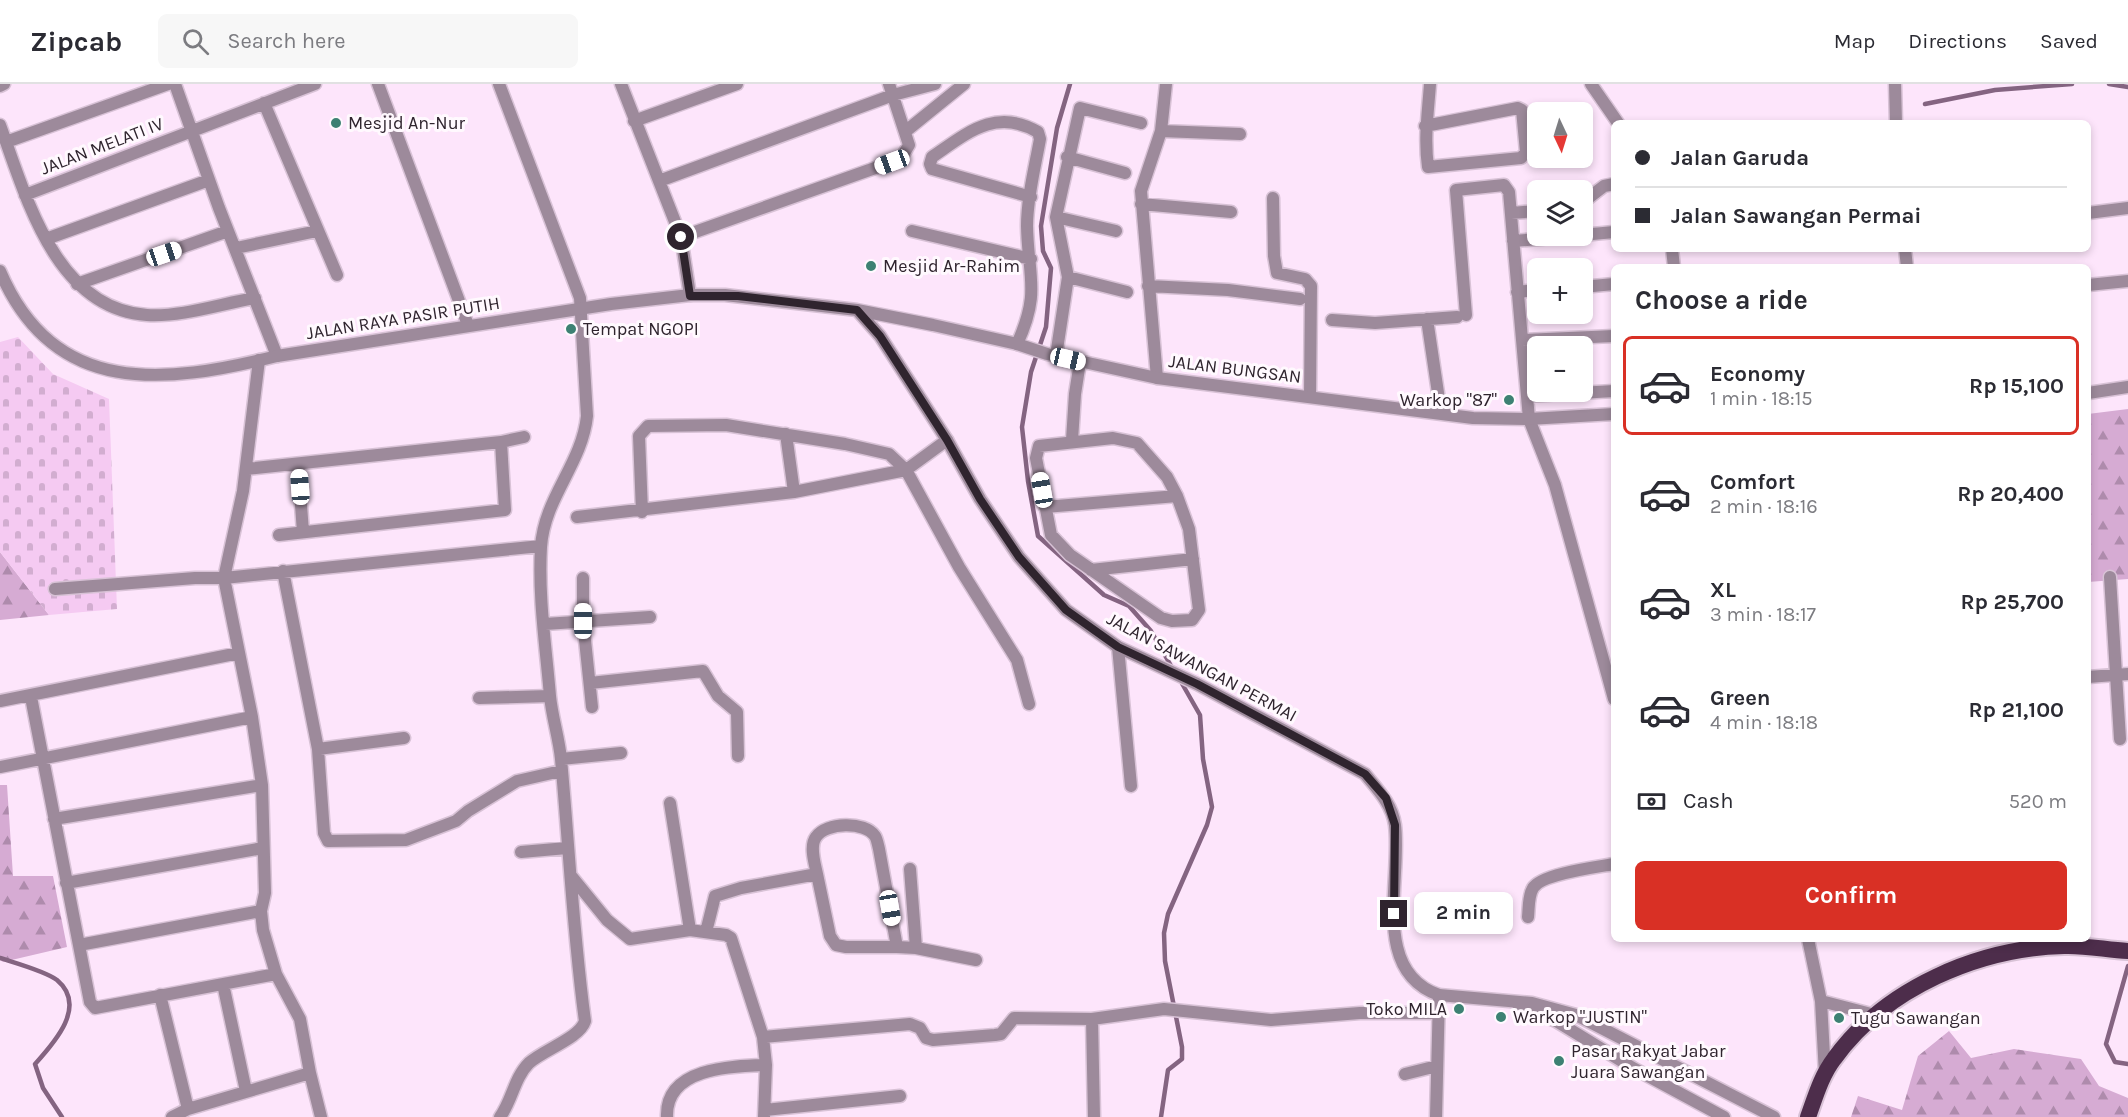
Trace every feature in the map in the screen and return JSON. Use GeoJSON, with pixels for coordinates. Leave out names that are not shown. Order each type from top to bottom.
{"type":"FeatureCollection","features":[{"type":"Feature","properties":{"kind":"highway"},"geometry":{"type":"LineString","coordinates":[[1808,1117],[1834,1058],[1875,1015],[1937,975],[1986,958],[2028,949],[2066,946],[2125,951]]}},
{"type":"Feature","properties":{"kind":"street"},"geometry":{"type":"LineString","coordinates":[[0,86],[4,84]]}},
{"type":"Feature","properties":{"kind":"street"},"geometry":{"type":"LineString","coordinates":[[6,142],[168,84]]}},
{"type":"Feature","properties":{"kind":"street"},"geometry":{"type":"LineString","coordinates":[[176,84],[209,180],[277,356]]}},
{"type":"Feature","properties":{"kind":"street","name":"JALAN MELATI IV"},"geometry":{"type":"LineString","coordinates":[[25,195],[315,84]]}},
{"type":"Feature","properties":{"kind":"street"},"geometry":{"type":"LineString","coordinates":[[378,84],[468,325]]}},
{"type":"Feature","properties":{"kind":"street"},"geometry":{"type":"LineString","coordinates":[[499,84],[582,308],[587,416],[585,434],[546,513],[541,546],[550,696],[561,765],[583,1026],[578,1033],[549,1047],[528,1064],[500,1117]]}},
{"type":"Feature","properties":{"kind":"street"},"geometry":{"type":"LineString","coordinates":[[621,84],[681,237],[690,296]]}},
{"type":"Feature","properties":{"kind":"street"},"geometry":{"type":"LineString","coordinates":[[634,121],[737,84]]}},
{"type":"Feature","properties":{"kind":"street"},"geometry":{"type":"LineString","coordinates":[[659,181],[891,89],[935,84]]}},
{"type":"Feature","properties":{"kind":"street"},"geometry":{"type":"LineString","coordinates":[[906,131],[963,84]]}},
{"type":"Feature","properties":{"kind":"street"},"geometry":{"type":"LineString","coordinates":[[1157,378],[1141,192],[1161,130],[1166,84]]}},
{"type":"Feature","properties":{"kind":"street"},"geometry":{"type":"LineString","coordinates":[[1425,126],[1518,108],[1522,110],[1524,117],[1526,152],[1521,158],[1428,167],[1425,126],[1430,84]]}},
{"type":"Feature","properties":{"kind":"street"},"geometry":{"type":"LineString","coordinates":[[1591,84],[1616,120]]}},
{"type":"Feature","properties":{"kind":"street"},"geometry":{"type":"LineString","coordinates":[[1895,84],[1896,120]]}},
{"type":"Feature","properties":{"kind":"street"},"geometry":{"type":"LineString","coordinates":[[681,237],[892,162],[907,150],[909,145],[891,89]]}},
{"type":"Feature","properties":{"kind":"street"},"geometry":{"type":"LineString","coordinates":[[264,103],[337,275]]}},
{"type":"Feature","properties":{"kind":"street"},"geometry":{"type":"LineString","coordinates":[[1052,355],[1068,277],[1056,217],[1067,157],[1080,108],[1142,123]]}},
{"type":"Feature","properties":{"kind":"street"},"geometry":{"type":"LineString","coordinates":[[1022,346],[1032,302],[1031,259],[1027,226],[1040,139],[1038,132],[998,122],[988,122],[978,126],[932,157],[930,164],[932,169],[1031,197]]}},
{"type":"Feature","properties":{"kind":"street"},"geometry":{"type":"LineString","coordinates":[[0,125],[35,223],[77,284],[109,305],[126,312],[147,315],[166,314],[255,298]]}},
{"type":"Feature","properties":{"kind":"street"},"geometry":{"type":"LineString","coordinates":[[1161,130],[1240,134]]}},
{"type":"Feature","properties":{"kind":"street"},"geometry":{"type":"LineString","coordinates":[[1067,157],[1125,173]]}},
{"type":"Feature","properties":{"kind":"street"},"geometry":{"type":"LineString","coordinates":[[46,239],[209,180]]}},
{"type":"Feature","properties":{"kind":"street"},"geometry":{"type":"LineString","coordinates":[[1332,320],[1375,323],[1462,316],[1456,190],[1504,185],[1509,192],[1527,396]]}},
{"type":"Feature","properties":{"kind":"street"},"geometry":{"type":"LineString","coordinates":[[1593,194],[1604,186],[1611,185]]}},
{"type":"Feature","properties":{"kind":"street"},"geometry":{"type":"LineString","coordinates":[[1274,198],[1274,256],[1277,273],[1305,279],[1311,286],[1310,396]]}},
{"type":"Feature","properties":{"kind":"street"},"geometry":{"type":"LineString","coordinates":[[1141,204],[1231,212]]}},
{"type":"Feature","properties":{"kind":"street"},"geometry":{"type":"LineString","coordinates":[[2091,213],[2128,208]]}},
{"type":"Feature","properties":{"kind":"street"},"geometry":{"type":"LineString","coordinates":[[1511,213],[1527,212]]}},
{"type":"Feature","properties":{"kind":"street"},"geometry":{"type":"LineString","coordinates":[[1056,217],[1116,231]]}},
{"type":"Feature","properties":{"kind":"street"},"geometry":{"type":"LineString","coordinates":[[77,284],[228,231]]}},
{"type":"Feature","properties":{"kind":"street"},"geometry":{"type":"LineString","coordinates":[[236,248],[317,231]]}},
{"type":"Feature","properties":{"kind":"street"},"geometry":{"type":"LineString","coordinates":[[912,231],[1031,259]]}},
{"type":"Feature","properties":{"kind":"street"},"geometry":{"type":"LineString","coordinates":[[1593,234],[1611,232]]}},
{"type":"Feature","properties":{"kind":"street"},"geometry":{"type":"LineString","coordinates":[[1513,241],[1527,240]]}},
{"type":"Feature","properties":{"kind":"street","name":"JALAN RAYA PASIR PUTIH"},"geometry":{"type":"LineString","coordinates":[[0,271],[17,305],[34,328],[82,361],[102,370],[134,376],[160,376],[242,366],[277,356],[468,325],[582,308],[690,296],[725,295],[857,310]]}},
{"type":"Feature","properties":{"kind":"street"},"geometry":{"type":"LineString","coordinates":[[1068,277],[1127,292]]}},
{"type":"Feature","properties":{"kind":"street"},"geometry":{"type":"LineString","coordinates":[[2091,285],[2128,281]]}},
{"type":"Feature","properties":{"kind":"street"},"geometry":{"type":"LineString","coordinates":[[1593,286],[1611,284]]}},
{"type":"Feature","properties":{"kind":"street"},"geometry":{"type":"LineString","coordinates":[[1148,286],[1228,290],[1300,299]]}},
{"type":"Feature","properties":{"kind":"street"},"geometry":{"type":"LineString","coordinates":[[1517,292],[1527,291]]}},
{"type":"Feature","properties":{"kind":"street","name":"JALAN BUNGSAN"},"geometry":{"type":"LineString","coordinates":[[857,310],[1157,378],[1473,418],[1529,419],[1611,414]]}},
{"type":"Feature","properties":{"kind":"street","name":"JALAN SAWANGAN PERMAI"},"geometry":{"type":"LineString","coordinates":[[857,310],[880,336],[947,440],[980,499],[1019,557],[1066,610],[1118,647],[1197,684],[1365,774],[1386,798],[1395,825],[1394,937],[1401,958],[1416,981],[1426,991],[1439,995],[1509,1002],[1558,1016],[1695,1077],[1774,1117]]}},
{"type":"Feature","properties":{"kind":"street"},"geometry":{"type":"LineString","coordinates":[[1427,319],[1441,413]]}},
{"type":"Feature","properties":{"kind":"street"},"geometry":{"type":"LineString","coordinates":[[1522,340],[1611,336]]}},
{"type":"Feature","properties":{"kind":"street"},"geometry":{"type":"LineString","coordinates":[[259,360],[246,470],[224,578],[252,717],[262,785],[265,893],[261,911],[263,930],[276,974],[300,1019],[321,1117]]}},
{"type":"Feature","properties":{"kind":"street"},"geometry":{"type":"LineString","coordinates":[[1072,440],[1080,362]]}},
{"type":"Feature","properties":{"kind":"street"},"geometry":{"type":"LineString","coordinates":[[2091,393],[2128,387]]}},
{"type":"Feature","properties":{"kind":"street"},"geometry":{"type":"LineString","coordinates":[[1593,393],[1611,392]]}},
{"type":"Feature","properties":{"kind":"street"},"geometry":{"type":"LineString","coordinates":[[1528,402],[1529,419],[1555,485],[1611,688]]}},
{"type":"Feature","properties":{"kind":"street"},"geometry":{"type":"LineString","coordinates":[[642,512],[639,436],[642,429],[648,426],[726,425],[889,454],[906,470],[959,567],[1017,660],[1029,704]]}},
{"type":"Feature","properties":{"kind":"street"},"geometry":{"type":"LineString","coordinates":[[786,434],[794,492]]}},
{"type":"Feature","properties":{"kind":"street"},"geometry":{"type":"LineString","coordinates":[[246,470],[501,442],[524,437]]}},
{"type":"Feature","properties":{"kind":"street"},"geometry":{"type":"LineString","coordinates":[[1113,438],[1137,443],[1167,477],[1177,496],[1189,529],[1199,610],[1192,620],[1172,621],[1161,618],[1091,570],[1070,555],[1051,535],[1036,458],[1039,446],[1072,440],[1113,438]]}},
{"type":"Feature","properties":{"kind":"street"},"geometry":{"type":"LineString","coordinates":[[577,517],[642,512],[794,492],[906,470],[947,440]]}},
{"type":"Feature","properties":{"kind":"street"},"geometry":{"type":"LineString","coordinates":[[279,535],[505,510],[501,442]]}},
{"type":"Feature","properties":{"kind":"street"},"geometry":{"type":"LineString","coordinates":[[298,465],[303,532]]}},
{"type":"Feature","properties":{"kind":"street"},"geometry":{"type":"LineString","coordinates":[[1045,507],[1177,496]]}},
{"type":"Feature","properties":{"kind":"street"},"geometry":{"type":"LineString","coordinates":[[55,589],[195,578],[224,578],[541,546]]}},
{"type":"Feature","properties":{"kind":"street"},"geometry":{"type":"LineString","coordinates":[[1091,570],[1193,559]]}},
{"type":"Feature","properties":{"kind":"street"},"geometry":{"type":"LineString","coordinates":[[283,571],[318,749],[324,833],[328,841],[335,843],[406,840],[456,821],[517,781],[561,765],[621,753]]}},
{"type":"Feature","properties":{"kind":"street"},"geometry":{"type":"LineString","coordinates":[[2110,577],[2122,674],[2120,740]]}},
{"type":"Feature","properties":{"kind":"street"},"geometry":{"type":"LineString","coordinates":[[583,578],[583,621],[592,707]]}},
{"type":"Feature","properties":{"kind":"street"},"geometry":{"type":"LineString","coordinates":[[544,624],[650,617]]}},
{"type":"Feature","properties":{"kind":"street"},"geometry":{"type":"LineString","coordinates":[[1118,647],[1131,786]]}},
{"type":"Feature","properties":{"kind":"street"},"geometry":{"type":"LineString","coordinates":[[0,701],[31,697],[239,654]]}},
{"type":"Feature","properties":{"kind":"street"},"geometry":{"type":"LineString","coordinates":[[590,683],[703,671],[718,696],[737,712],[738,756]]}},
{"type":"Feature","properties":{"kind":"street"},"geometry":{"type":"LineString","coordinates":[[2091,677],[2122,674]]}},
{"type":"Feature","properties":{"kind":"street"},"geometry":{"type":"LineString","coordinates":[[479,698],[550,696]]}},
{"type":"Feature","properties":{"kind":"street"},"geometry":{"type":"LineString","coordinates":[[31,697],[90,1002],[95,1008],[276,974]]}},
{"type":"Feature","properties":{"kind":"street"},"geometry":{"type":"LineString","coordinates":[[0,767],[252,717]]}},
{"type":"Feature","properties":{"kind":"street"},"geometry":{"type":"LineString","coordinates":[[318,749],[404,738]]}},
{"type":"Feature","properties":{"kind":"street"},"geometry":{"type":"LineString","coordinates":[[54,819],[262,785]]}},
{"type":"Feature","properties":{"kind":"street"},"geometry":{"type":"LineString","coordinates":[[670,803],[690,930]]}},
{"type":"Feature","properties":{"kind":"street"},"geometry":{"type":"LineString","coordinates":[[897,947],[874,835],[861,826],[827,828],[815,837],[813,846],[823,909],[830,936],[836,945],[916,948],[976,960]]}},
{"type":"Feature","properties":{"kind":"street"},"geometry":{"type":"LineString","coordinates":[[66,883],[263,848]]}},
{"type":"Feature","properties":{"kind":"street"},"geometry":{"type":"LineString","coordinates":[[521,852],[567,848]]}},
{"type":"Feature","properties":{"kind":"street"},"geometry":{"type":"LineString","coordinates":[[1528,917],[1531,892],[1538,883],[1586,868],[1611,864]]}},
{"type":"Feature","properties":{"kind":"street"},"geometry":{"type":"LineString","coordinates":[[910,869],[916,948]]}},
{"type":"Feature","properties":{"kind":"street"},"geometry":{"type":"LineString","coordinates":[[706,932],[715,896],[741,888],[817,874]]}},
{"type":"Feature","properties":{"kind":"street"},"geometry":{"type":"LineString","coordinates":[[572,877],[607,920],[630,939],[690,930],[726,934],[731,938],[763,1037],[766,1065],[764,1113],[900,1096]]}},
{"type":"Feature","properties":{"kind":"street"},"geometry":{"type":"LineString","coordinates":[[79,945],[261,911]]}},
{"type":"Feature","properties":{"kind":"street"},"geometry":{"type":"LineString","coordinates":[[1809,942],[1821,1001],[1825,1074]]}},
{"type":"Feature","properties":{"kind":"street"},"geometry":{"type":"LineString","coordinates":[[223,984],[246,1091]]}},
{"type":"Feature","properties":{"kind":"street"},"geometry":{"type":"LineString","coordinates":[[160,995],[188,1109]]}},
{"type":"Feature","properties":{"kind":"street"},"geometry":{"type":"LineString","coordinates":[[1436,1117],[1439,995]]}},
{"type":"Feature","properties":{"kind":"street"},"geometry":{"type":"LineString","coordinates":[[1821,1001],[1875,1015]]}},
{"type":"Feature","properties":{"kind":"street"},"geometry":{"type":"LineString","coordinates":[[763,1037],[910,1024],[920,1028],[926,1038],[933,1040],[1001,1034],[1014,1018],[1092,1019],[1164,1009],[1271,1020],[1360,1013],[1438,1013]]}},
{"type":"Feature","properties":{"kind":"street","name":"JALAN SAWANGAN PERMAI"},"geometry":{"type":"LineString","coordinates":[[1558,1016],[1684,1096],[1724,1117]]}},
{"type":"Feature","properties":{"kind":"street"},"geometry":{"type":"LineString","coordinates":[[1092,1019],[1094,1117]]}},
{"type":"Feature","properties":{"kind":"street"},"geometry":{"type":"LineString","coordinates":[[667,1117],[668,1099],[685,1080],[692,1076],[737,1066],[766,1065]]}},
{"type":"Feature","properties":{"kind":"street"},"geometry":{"type":"LineString","coordinates":[[1405,1074],[1437,1066]]}},
{"type":"Feature","properties":{"kind":"street"},"geometry":{"type":"LineString","coordinates":[[172,1117],[188,1109],[310,1073]]}},
{"type":"Feature","properties":{"kind":"street"},"geometry":{"type":"LineString","coordinates":[[1684,1096],[1695,1077]]}},
{"type":"Feature","properties":{"kind":"green space"},"geometry":{"type":"Polygon","coordinates":[[[18,337],[53,374],[109,399],[117,609],[49,615],[0,552],[0,342],[18,337]]]}},
{"type":"Feature","properties":{"kind":"green space"},"geometry":{"type":"Polygon","coordinates":[[[2128,409],[2128,579],[2091,582],[2091,414],[2128,409]]]}},
{"type":"Feature","properties":{"kind":"green space"},"geometry":{"type":"Polygon","coordinates":[[[0,552],[49,615],[0,620],[0,552]]]}},
{"type":"Feature","properties":{"kind":"green space"},"geometry":{"type":"Polygon","coordinates":[[[0,785],[7,785],[13,876],[53,876],[67,947],[3,962],[0,960],[0,785]]]}},
{"type":"Feature","properties":{"kind":"green space"},"geometry":{"type":"Polygon","coordinates":[[[1949,1031],[1971,1058],[2014,1049],[2081,1059],[2099,1086],[2128,1098],[2128,1117],[1851,1117],[1858,1096],[1902,1110],[1918,1056],[1949,1031]]]}},
{"type":"Feature","properties":{"kind":"waterway"},"geometry":{"type":"LineString","coordinates":[[1070,84],[1057,128],[1041,226],[1043,251],[1051,268],[1046,327],[1031,372],[1022,427],[1028,481],[1038,536],[1104,595],[1129,606],[1151,631],[1174,671]]}},
{"type":"Feature","properties":{"kind":"waterway"},"geometry":{"type":"LineString","coordinates":[[1925,104],[1995,90],[2072,84]]}},
{"type":"Feature","properties":{"kind":"waterway"},"geometry":{"type":"LineString","coordinates":[[2109,84],[2128,87]]}},
{"type":"Feature","properties":{"kind":"waterway"},"geometry":{"type":"LineString","coordinates":[[1161,1117],[1168,1070],[1182,1059],[1182,1047],[1165,961],[1164,933],[1168,914],[1207,825],[1212,807],[1203,759],[1200,715],[1180,680]]}},
{"type":"Feature","properties":{"kind":"waterway"},"geometry":{"type":"LineString","coordinates":[[0,958],[30,967],[52,977],[66,990],[69,1012],[65,1024],[51,1046],[35,1064],[43,1088],[62,1117]]}},
{"type":"Feature","properties":{"kind":"waterway"},"geometry":{"type":"LineString","coordinates":[[2128,966],[2106,1044],[2115,1062],[2128,1064]]}},
{"type":"Feature","properties":{"kind":"place","name":"Mesjid An-Nur"},"geometry":{"type":"Point","coordinates":[336,123]}},
{"type":"Feature","properties":{"kind":"place","name":"Mesjid Ar-Rahim"},"geometry":{"type":"Point","coordinates":[871,266]}},
{"type":"Feature","properties":{"kind":"place","name":"Tempat NGOPI"},"geometry":{"type":"Point","coordinates":[571,329]}},
{"type":"Feature","properties":{"kind":"place","name":"Warkop \"87\""},"geometry":{"type":"Point","coordinates":[1509,400]}},
{"type":"Feature","properties":{"kind":"place","name":"Toko MILA"},"geometry":{"type":"Point","coordinates":[1459,1009]}},
{"type":"Feature","properties":{"kind":"place","name":"Warkop \"JUSTIN\""},"geometry":{"type":"Point","coordinates":[1501,1017]}},
{"type":"Feature","properties":{"kind":"place","name":"Tugu Sawangan"},"geometry":{"type":"Point","coordinates":[1839,1018]}},
{"type":"Feature","properties":{"kind":"place","name":"Pasar Rakyat Jabar Juara Sawangan"},"geometry":{"type":"Point","coordinates":[1559,1061]}},
{"type":"Feature","properties":{"kind":"route"},"geometry":{"type":"LineString","coordinates":[[681,237],[690,296],[738,296],[857,310],[880,336],[947,440],[980,499],[1019,557],[1066,610],[1118,647],[1197,684],[1365,774],[1386,798],[1395,825],[1394,914]]}}]}
